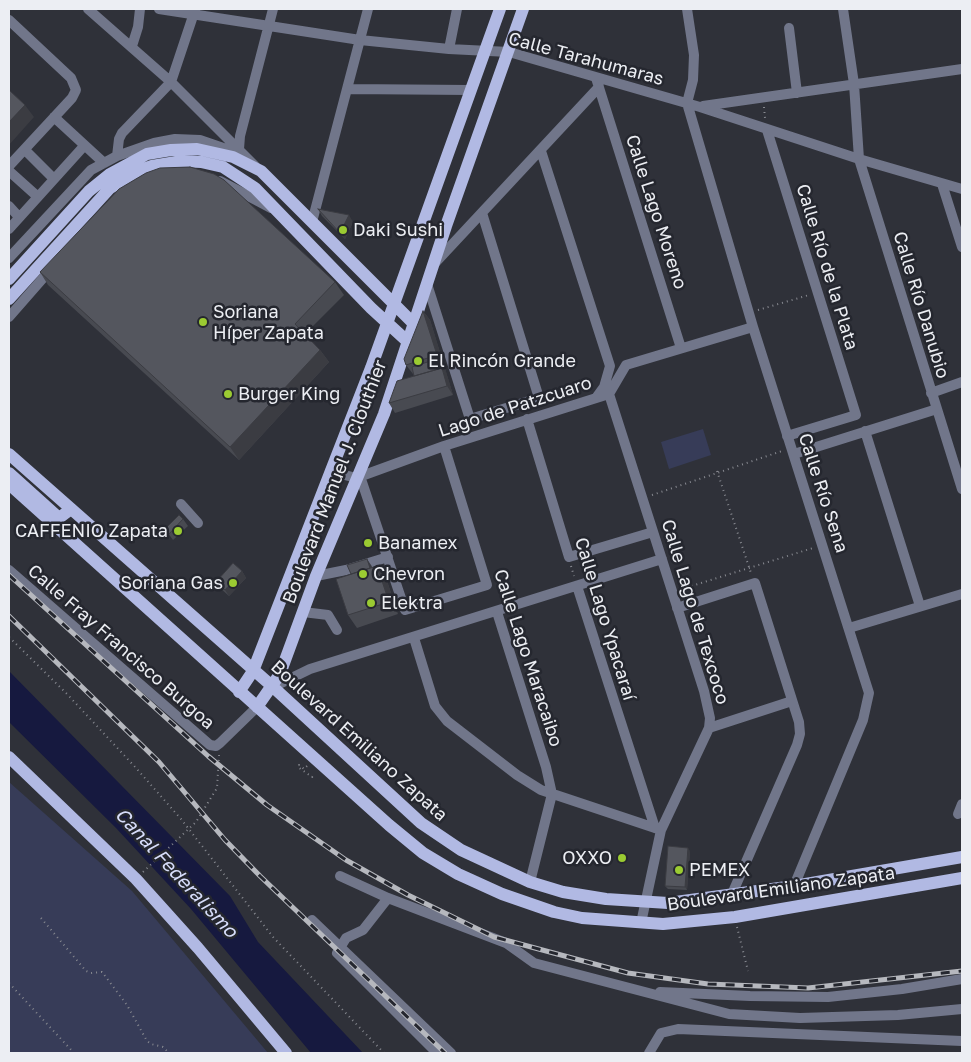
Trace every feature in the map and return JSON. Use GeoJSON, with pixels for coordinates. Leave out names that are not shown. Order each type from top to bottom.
{"type":"FeatureCollection","features":[{"type":"Feature","properties":{"kind":"main road","name":"Boulevard Manuel J. Clouthier"},"geometry":{"type":"LineString","coordinates":[[239,692],[253,670],[395,306],[483,50],[500,9]]}},
{"type":"Feature","properties":{"kind":"main road","name":"Boulevard Manuel J. Clouthier"},"geometry":{"type":"LineString","coordinates":[[257,707],[273,687],[316,576],[384,414],[492,92],[509,52],[523,9]]}},
{"type":"Feature","properties":{"kind":"main road"},"geometry":{"type":"LineString","coordinates":[[9,279],[130,161],[146,154],[171,150],[197,149],[216,152],[261,171],[414,324]]}},
{"type":"Feature","properties":{"kind":"main road"},"geometry":{"type":"LineString","coordinates":[[9,299],[93,196],[145,169],[170,162],[200,162],[223,167],[240,177],[281,212],[388,324],[407,341]]}},
{"type":"Feature","properties":{"kind":"main road","name":"Boulevard Emiliano Zapata"},"geometry":{"type":"LineString","coordinates":[[9,454],[273,687],[421,823],[461,850],[530,882],[563,892],[646,903],[701,900],[794,886],[960,854]]}},
{"type":"Feature","properties":{"kind":"main road"},"geometry":{"type":"LineString","coordinates":[[9,473],[59,518],[71,509]]}},
{"type":"Feature","properties":{"kind":"main road","name":"Boulevard Emiliano Zapata"},"geometry":{"type":"LineString","coordinates":[[9,484],[389,825],[423,853],[458,874],[502,894],[554,912],[591,919],[641,923],[696,922],[962,878]]}},
{"type":"Feature","properties":{"kind":"main road"},"geometry":{"type":"LineString","coordinates":[[9,757],[142,886],[286,1053]]}},
{"type":"Feature","properties":{"kind":"street"},"geometry":{"type":"LineString","coordinates":[[88,9],[171,82],[261,171]]}},
{"type":"Feature","properties":{"kind":"street"},"geometry":{"type":"LineString","coordinates":[[132,46],[138,27],[140,9]]}},
{"type":"Feature","properties":{"kind":"street","name":"Calle Tarahumaras"},"geometry":{"type":"LineString","coordinates":[[160,9],[195,12],[268,26],[360,40],[448,49],[509,52],[597,83],[688,103],[859,159],[962,189]]}},
{"type":"Feature","properties":{"kind":"street"},"geometry":{"type":"LineString","coordinates":[[239,149],[240,136],[273,9]]}},
{"type":"Feature","properties":{"kind":"street"},"geometry":{"type":"LineString","coordinates":[[312,222],[368,9]]}},
{"type":"Feature","properties":{"kind":"street"},"geometry":{"type":"LineString","coordinates":[[448,49],[457,9]]}},
{"type":"Feature","properties":{"kind":"street"},"geometry":{"type":"LineString","coordinates":[[687,9],[694,55],[693,80],[688,103]]}},
{"type":"Feature","properties":{"kind":"street","name":"Calle Río Danubio"},"geometry":{"type":"LineString","coordinates":[[843,9],[854,84],[859,159],[962,490]]}},
{"type":"Feature","properties":{"kind":"street"},"geometry":{"type":"LineString","coordinates":[[117,156],[118,143],[122,133],[171,82],[195,12]]}},
{"type":"Feature","properties":{"kind":"street"},"geometry":{"type":"LineString","coordinates":[[9,20],[71,78],[76,90],[72,98],[9,166]]}},
{"type":"Feature","properties":{"kind":"street"},"geometry":{"type":"LineString","coordinates":[[789,28],[797,93]]}},
{"type":"Feature","properties":{"kind":"street"},"geometry":{"type":"LineString","coordinates":[[700,107],[962,69]]}},
{"type":"Feature","properties":{"kind":"street"},"geometry":{"type":"LineString","coordinates":[[434,264],[541,151],[597,83]]}},
{"type":"Feature","properties":{"kind":"street","name":"Calle Lago Moreno"},"geometry":{"type":"LineString","coordinates":[[597,83],[682,348]]}},
{"type":"Feature","properties":{"kind":"street"},"geometry":{"type":"LineString","coordinates":[[347,89],[470,90]]}},
{"type":"Feature","properties":{"kind":"street","name":"Calle Río Sena"},"geometry":{"type":"LineString","coordinates":[[688,103],[749,313],[869,693],[867,707],[794,886]]}},
{"type":"Feature","properties":{"kind":"street"},"geometry":{"type":"LineString","coordinates":[[54,117],[104,162]]}},
{"type":"Feature","properties":{"kind":"street","name":"Calle Río de la Plata"},"geometry":{"type":"LineString","coordinates":[[767,130],[856,415],[787,436]]}},
{"type":"Feature","properties":{"kind":"street"},"geometry":{"type":"LineString","coordinates":[[9,258],[84,178],[104,162],[154,143],[175,139],[200,140],[235,152],[239,149]]}},
{"type":"Feature","properties":{"kind":"street"},"geometry":{"type":"LineString","coordinates":[[9,229],[84,146]]}},
{"type":"Feature","properties":{"kind":"street"},"geometry":{"type":"LineString","coordinates":[[25,150],[54,179]]}},
{"type":"Feature","properties":{"kind":"street"},"geometry":{"type":"LineString","coordinates":[[541,151],[608,361],[608,374],[604,387],[596,398]]}},
{"type":"Feature","properties":{"kind":"street"},"geometry":{"type":"LineString","coordinates":[[9,171],[38,197]]}},
{"type":"Feature","properties":{"kind":"street"},"geometry":{"type":"LineString","coordinates":[[208,178],[234,187],[281,212]]}},
{"type":"Feature","properties":{"kind":"street"},"geometry":{"type":"LineString","coordinates":[[942,184],[962,247]]}},
{"type":"Feature","properties":{"kind":"street"},"geometry":{"type":"LineString","coordinates":[[9,206],[19,217]]}},
{"type":"Feature","properties":{"kind":"street","name":"Lago de Patzcuaro"},"geometry":{"type":"LineString","coordinates":[[427,284],[470,419],[539,398],[482,213]]}},
{"type":"Feature","properties":{"kind":"street"},"geometry":{"type":"LineString","coordinates":[[9,317],[60,260]]}},
{"type":"Feature","properties":{"kind":"street"},"geometry":{"type":"LineString","coordinates":[[608,374],[626,365],[753,326]]}},
{"type":"Feature","properties":{"kind":"street","name":"Lago de Patzcuaro"},"geometry":{"type":"LineString","coordinates":[[358,477],[444,446],[609,394],[626,365]]}},
{"type":"Feature","properties":{"kind":"street"},"geometry":{"type":"LineString","coordinates":[[932,393],[962,382]]}},
{"type":"Feature","properties":{"kind":"street","name":"Calle Lago de Texcoco"},"geometry":{"type":"LineString","coordinates":[[609,394],[708,707],[709,728],[658,829],[641,923]]}},
{"type":"Feature","properties":{"kind":"street"},"geometry":{"type":"LineString","coordinates":[[793,451],[937,409]]}},
{"type":"Feature","properties":{"kind":"street","name":"Calle Lago Ypacaraí"},"geometry":{"type":"LineString","coordinates":[[527,419],[569,557]]}},
{"type":"Feature","properties":{"kind":"street"},"geometry":{"type":"LineString","coordinates":[[865,431],[920,606]]}},
{"type":"Feature","properties":{"kind":"street","name":"Calle Lago Maracaibo"},"geometry":{"type":"LineString","coordinates":[[388,557],[405,610],[487,585],[444,446]]}},
{"type":"Feature","properties":{"kind":"street"},"geometry":{"type":"LineString","coordinates":[[316,576],[346,570],[388,557],[358,477],[330,471]]}},
{"type":"Feature","properties":{"kind":"street"},"geometry":{"type":"LineString","coordinates":[[181,504],[198,522]]}},
{"type":"Feature","properties":{"kind":"street"},"geometry":{"type":"LineString","coordinates":[[569,557],[653,532]]}},
{"type":"Feature","properties":{"kind":"street"},"geometry":{"type":"LineString","coordinates":[[273,687],[310,668],[414,638],[662,560]]}},
{"type":"Feature","properties":{"kind":"street","name":"Calle Fray Francisco Burgoa"},"geometry":{"type":"LineString","coordinates":[[9,570],[217,744]]}},
{"type":"Feature","properties":{"kind":"street"},"geometry":{"type":"LineString","coordinates":[[678,608],[755,582],[799,722],[800,734],[797,745],[732,894]]}},
{"type":"Feature","properties":{"kind":"street","name":"Calle Lago Ypacaraí"},"geometry":{"type":"LineString","coordinates":[[577,586],[658,829]]}},
{"type":"Feature","properties":{"kind":"street"},"geometry":{"type":"LineString","coordinates":[[849,628],[962,594]]}},
{"type":"Feature","properties":{"kind":"street"},"geometry":{"type":"LineString","coordinates":[[303,612],[328,615],[337,630]]}},
{"type":"Feature","properties":{"kind":"street","name":"Calle Lago Maracaibo"},"geometry":{"type":"LineString","coordinates":[[497,612],[546,767],[552,794],[530,882]]}},
{"type":"Feature","properties":{"kind":"street"},"geometry":{"type":"LineString","coordinates":[[414,638],[437,712],[517,775],[552,794],[658,829]]}},
{"type":"Feature","properties":{"kind":"street"},"geometry":{"type":"LineString","coordinates":[[709,728],[792,701]]}},
{"type":"Feature","properties":{"kind":"street"},"geometry":{"type":"LineString","coordinates":[[217,744],[257,707]]}},
{"type":"Feature","properties":{"kind":"street"},"geometry":{"type":"LineString","coordinates":[[958,814],[962,804]]}},
{"type":"Feature","properties":{"kind":"street"},"geometry":{"type":"LineString","coordinates":[[340,876],[388,898],[506,943],[534,963],[729,1014],[800,1018],[898,1015],[962,1009]]}},
{"type":"Feature","properties":{"kind":"street"},"geometry":{"type":"LineString","coordinates":[[388,898],[363,930],[346,938],[337,952],[338,956],[437,1053]]}},
{"type":"Feature","properties":{"kind":"street"},"geometry":{"type":"LineString","coordinates":[[312,920],[452,1053]]}},
{"type":"Feature","properties":{"kind":"street"},"geometry":{"type":"LineString","coordinates":[[639,991],[828,997],[872,993],[962,979]]}},
{"type":"Feature","properties":{"kind":"street"},"geometry":{"type":"LineString","coordinates":[[649,1053],[661,1033],[678,1029],[962,1041]]}},
{"type":"Feature","properties":{"kind":"path"},"geometry":{"type":"LineString","coordinates":[[762,98],[767,130]]}},
{"type":"Feature","properties":{"kind":"path"},"geometry":{"type":"LineString","coordinates":[[749,313],[818,292]]}},
{"type":"Feature","properties":{"kind":"path"},"geometry":{"type":"LineString","coordinates":[[642,498],[717,471],[793,451]]}},
{"type":"Feature","properties":{"kind":"path"},"geometry":{"type":"LineString","coordinates":[[717,471],[755,582]]}},
{"type":"Feature","properties":{"kind":"path"},"geometry":{"type":"LineString","coordinates":[[672,592],[822,545]]}},
{"type":"Feature","properties":{"kind":"path","name":"Calle Lago Ypacaraí"},"geometry":{"type":"LineString","coordinates":[[569,557],[577,586]]}},
{"type":"Feature","properties":{"kind":"path"},"geometry":{"type":"LineString","coordinates":[[9,637],[67,694],[182,819],[273,937],[384,1053]]}},
{"type":"Feature","properties":{"kind":"path"},"geometry":{"type":"LineString","coordinates":[[145,870],[196,822],[217,788],[217,744]]}},
{"type":"Feature","properties":{"kind":"path"},"geometry":{"type":"LineString","coordinates":[[735,917],[748,971]]}},
{"type":"Feature","properties":{"kind":"path"},"geometry":{"type":"LineString","coordinates":[[41,918],[86,971],[91,973],[102,972],[127,1005],[147,1041],[163,1047],[169,1053]]}},
{"type":"Feature","properties":{"kind":"path"},"geometry":{"type":"LineString","coordinates":[[9,983],[74,1053]]}},
{"type":"Feature","properties":{"kind":"shaded area"},"geometry":{"type":"Polygon","coordinates":[[[703,429],[711,455],[669,469],[661,442],[703,429]]]}},
{"type":"Feature","properties":{"kind":"shaded area"},"geometry":{"type":"Polygon","coordinates":[[[9,782],[132,891],[268,1053],[9,1053],[9,782]]]}},
{"type":"Feature","properties":{"kind":"water","name":"Canal Federalismo"},"geometry":{"type":"Polygon","coordinates":[[[9,671],[230,896],[258,942],[363,1053],[311,1053],[191,909],[116,828],[9,722],[9,671]]]}},
{"type":"Feature","properties":{"kind":"building"},"geometry":{"type":"Polygon","coordinates":[[[9,90],[25,105],[9,122],[9,90]]]}},
{"type":"Feature","properties":{"kind":"building","name":"Soriana Híper Zapata"},"geometry":{"type":"Polygon","coordinates":[[[190,167],[214,174],[224,180],[335,282],[295,324],[320,350],[230,447],[40,272],[119,189],[146,173],[160,168],[190,167]]]}},
{"type":"Feature","properties":{"kind":"building"},"geometry":{"type":"Polygon","coordinates":[[[318,209],[349,215],[340,233],[318,209]]]}},
{"type":"Feature","properties":{"kind":"building"},"geometry":{"type":"Polygon","coordinates":[[[423,311],[437,355],[406,365],[404,359],[423,311]]]}},
{"type":"Feature","properties":{"kind":"building"},"geometry":{"type":"Polygon","coordinates":[[[440,358],[444,371],[442,368],[414,376],[412,367],[440,358]]]}},
{"type":"Feature","properties":{"kind":"building"},"geometry":{"type":"Polygon","coordinates":[[[442,368],[447,386],[389,403],[397,381],[442,368]]]}},
{"type":"Feature","properties":{"kind":"building"},"geometry":{"type":"Polygon","coordinates":[[[179,515],[183,519],[169,534],[165,529],[179,515]]]}},
{"type":"Feature","properties":{"kind":"building"},"geometry":{"type":"Polygon","coordinates":[[[367,559],[370,568],[351,574],[347,565],[367,559]]]}},
{"type":"Feature","properties":{"kind":"building"},"geometry":{"type":"Polygon","coordinates":[[[233,563],[242,571],[225,590],[216,582],[233,563]]]}},
{"type":"Feature","properties":{"kind":"building"},"geometry":{"type":"Polygon","coordinates":[[[377,566],[389,602],[348,615],[336,579],[377,566]]]}},
{"type":"Feature","properties":{"kind":"building","name":"PEMEX"},"geometry":{"type":"Polygon","coordinates":[[[668,846],[688,848],[685,887],[665,886],[668,846]]]}},
{"type":"Feature","properties":{"kind":"railway"},"geometry":{"type":"LineString","coordinates":[[9,575],[208,756],[267,805],[346,860],[408,895],[494,937],[628,973],[708,984],[808,988],[962,971]]}},
{"type":"Feature","properties":{"kind":"railway"},"geometry":{"type":"LineString","coordinates":[[9,616],[159,762],[225,840],[260,876],[445,1053]]}},
{"type":"Feature","properties":{"kind":"place","name":"Daki Sushi"},"geometry":{"type":"Point","coordinates":[343,230]}},
{"type":"Feature","properties":{"kind":"place","name":"Soriana Híper Zapata"},"geometry":{"type":"Point","coordinates":[203,322]}},
{"type":"Feature","properties":{"kind":"place","name":"El Rincón Grande"},"geometry":{"type":"Point","coordinates":[418,361]}},
{"type":"Feature","properties":{"kind":"place","name":"Burger King"},"geometry":{"type":"Point","coordinates":[228,394]}},
{"type":"Feature","properties":{"kind":"place","name":"CAFFENIO Zapata"},"geometry":{"type":"Point","coordinates":[178,531]}},
{"type":"Feature","properties":{"kind":"place","name":"Banamex"},"geometry":{"type":"Point","coordinates":[368,543]}},
{"type":"Feature","properties":{"kind":"place","name":"Chevron"},"geometry":{"type":"Point","coordinates":[363,574]}},
{"type":"Feature","properties":{"kind":"place","name":"Soriana Gas"},"geometry":{"type":"Point","coordinates":[233,583]}},
{"type":"Feature","properties":{"kind":"place","name":"Elektra"},"geometry":{"type":"Point","coordinates":[371,603]}},
{"type":"Feature","properties":{"kind":"place","name":"OXXO"},"geometry":{"type":"Point","coordinates":[622,858]}},
{"type":"Feature","properties":{"kind":"place","name":"PEMEX"},"geometry":{"type":"Point","coordinates":[679,870]}}]}
